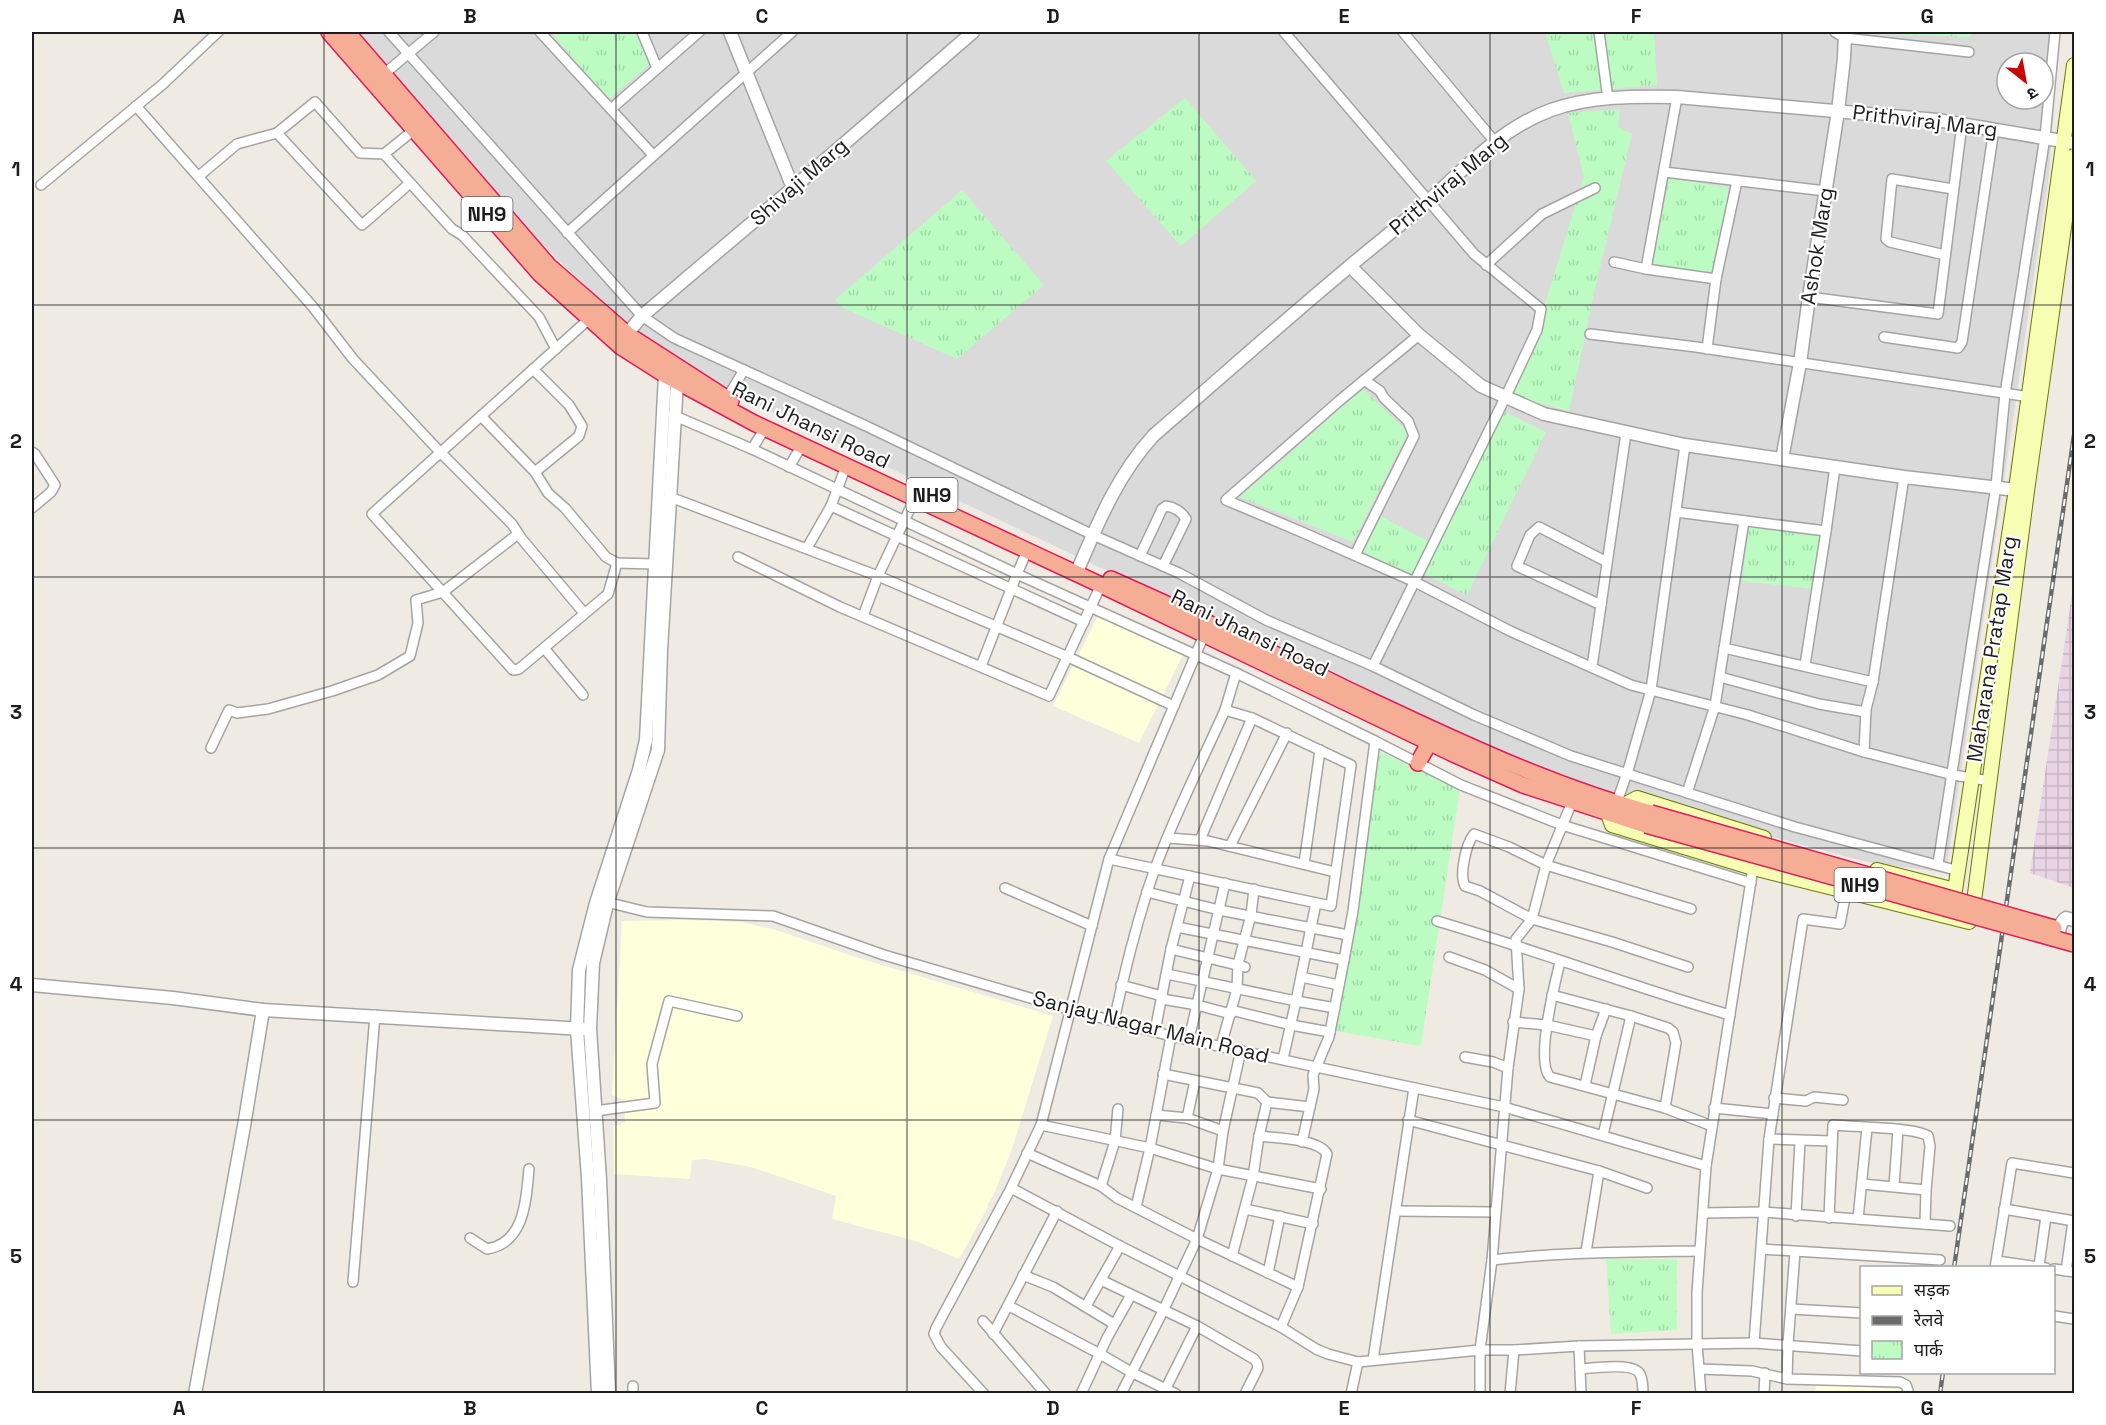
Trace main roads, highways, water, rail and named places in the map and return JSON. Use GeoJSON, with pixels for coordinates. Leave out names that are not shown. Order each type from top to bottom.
{"type":"FeatureCollection","features":[{"type":"Feature","properties":{"kind":"highway","name":"Rani Jhansi Road"},"geometry":{"type":"LineString","coordinates":[[329,32],[379,78]]}},
{"type":"Feature","properties":{"kind":"highway","name":"Rani Jhansi Road"},"geometry":{"type":"LineString","coordinates":[[347,32],[379,78],[540,274],[621,347],[671,378],[1078,569],[1101,585],[1204,635],[1381,712],[1616,807]]}},
{"type":"Feature","properties":{"kind":"highway","name":"Rani Jhansi Road"},"geometry":{"type":"LineString","coordinates":[[419,125],[549,266],[627,334],[767,424],[802,445],[1027,551],[1207,621],[1355,700]]}},
{"type":"Feature","properties":{"kind":"highway","name":"Rani Jhansi Road"},"geometry":{"type":"LineString","coordinates":[[1381,712],[1429,743],[1523,785],[1572,802],[1616,807]]}},
{"type":"Feature","properties":{"kind":"highway"},"geometry":{"type":"LineString","coordinates":[[1418,763],[1429,743]]}},
{"type":"Feature","properties":{"kind":"highway","name":"NH9"},"geometry":{"type":"LineString","coordinates":[[1616,807],[1648,819],[2074,944]]}},
{"type":"Feature","properties":{"kind":"highway","name":"NH9"},"geometry":{"type":"LineString","coordinates":[[1648,819],[2074,934]]}},
{"type":"Feature","properties":{"kind":"main road","name":"Maharana Pratap Marg"},"geometry":{"type":"LineString","coordinates":[[1616,807],[1612,825],[1753,868],[1969,922],[1976,894],[1990,781],[2030,398],[2069,143],[2074,65]]}},
{"type":"Feature","properties":{"kind":"main road","name":"Maharana Pratap Marg"},"geometry":{"type":"LineString","coordinates":[[1955,890],[2074,156]]}},
{"type":"Feature","properties":{"kind":"main road"},"geometry":{"type":"LineString","coordinates":[[1616,807],[1637,798],[1827,858],[1976,894]]}},
{"type":"Feature","properties":{"kind":"railway"},"geometry":{"type":"LineString","coordinates":[[1954,1266],[2074,435]]}},
{"type":"Feature","properties":{"kind":"railway"},"geometry":{"type":"LineString","coordinates":[[1940,1394],[1943,1374]]}}]}
